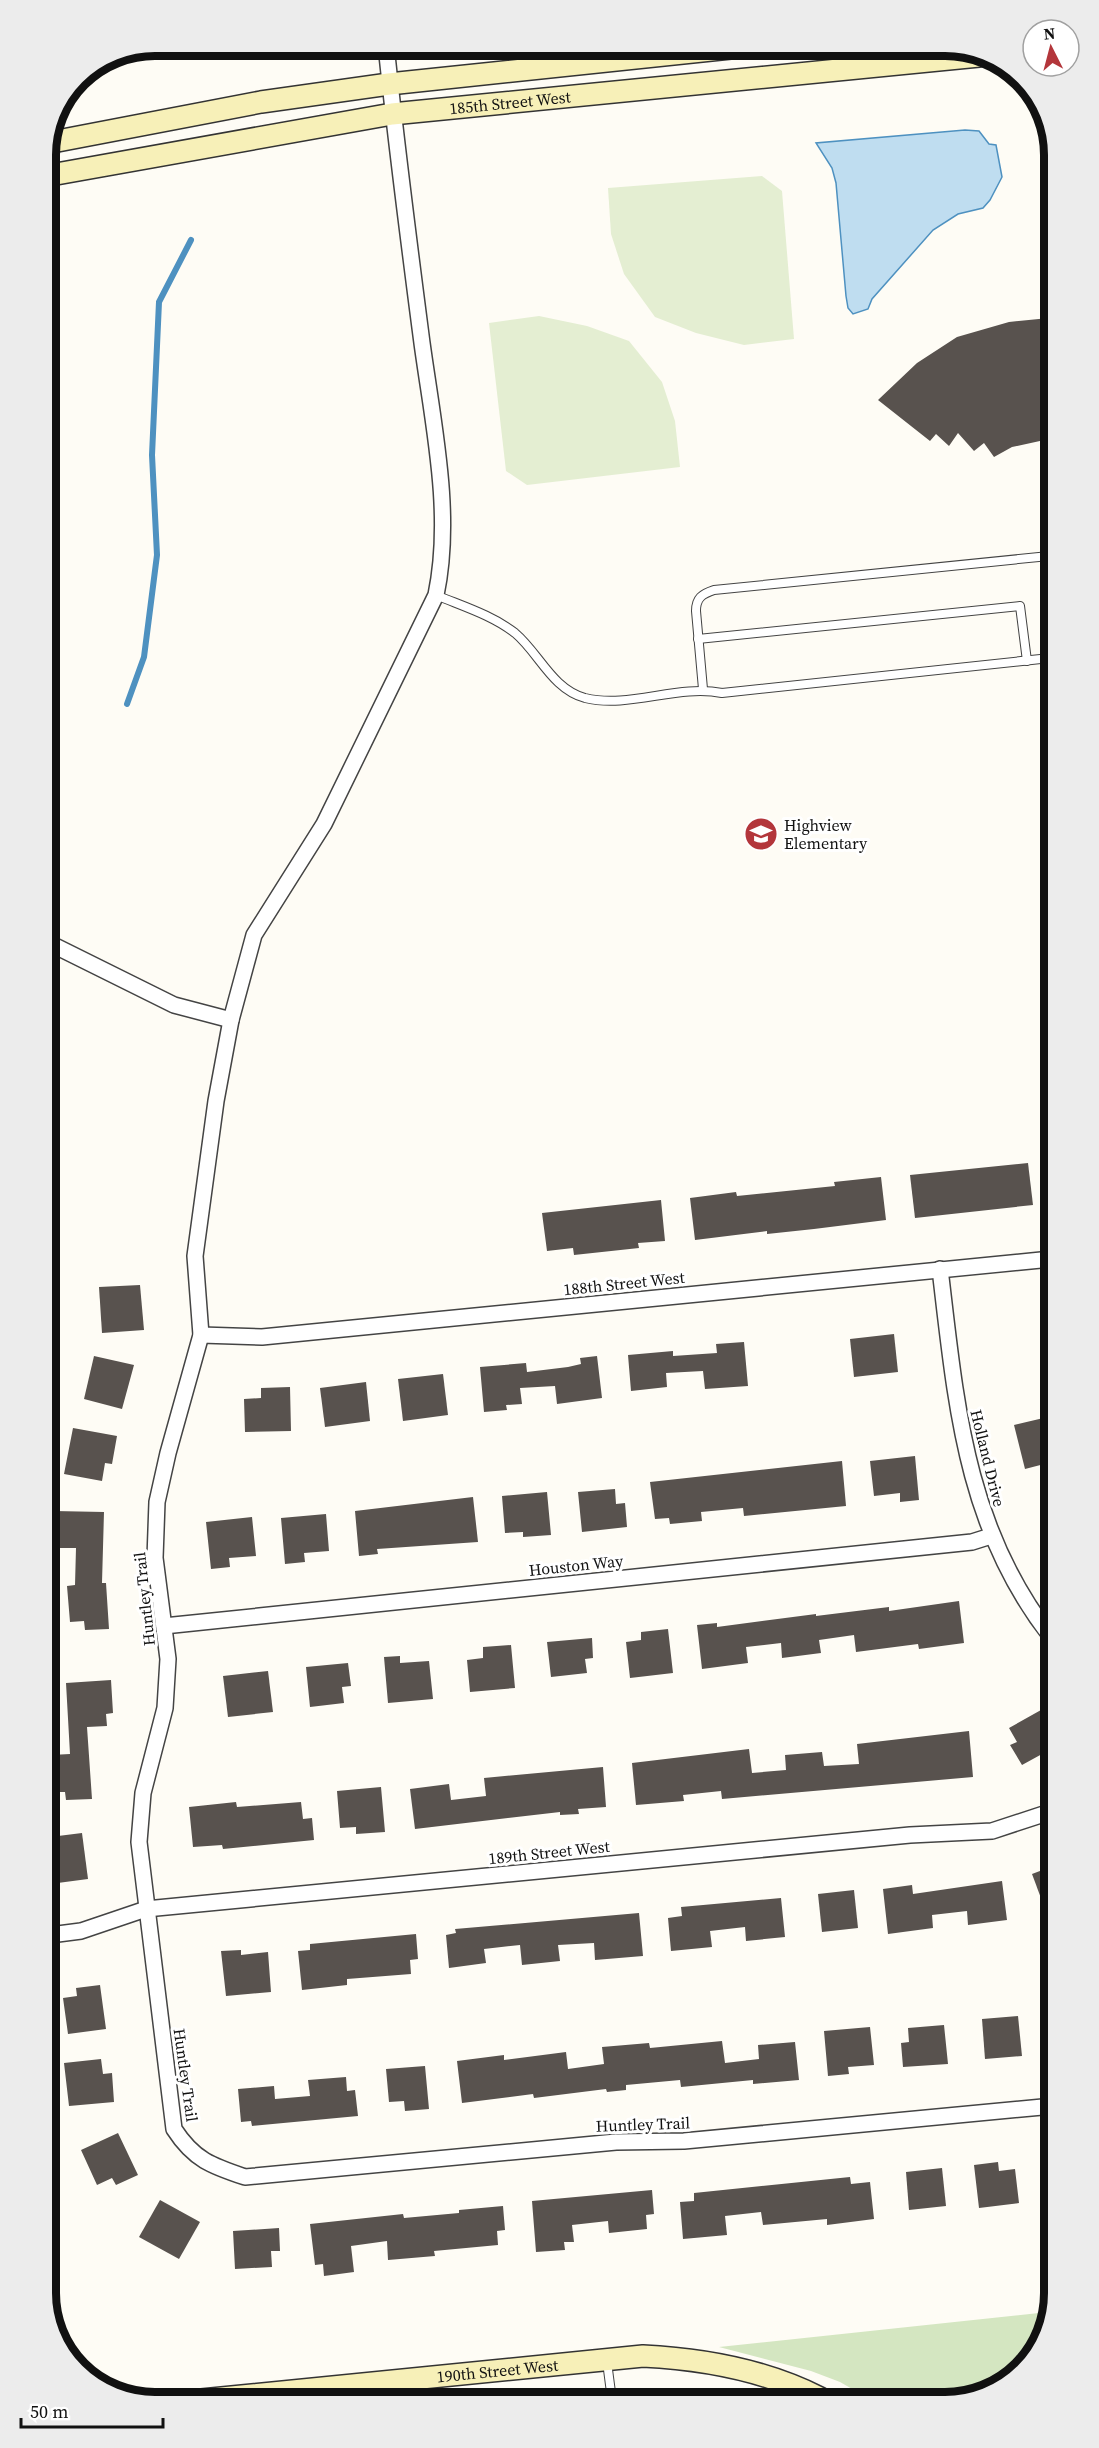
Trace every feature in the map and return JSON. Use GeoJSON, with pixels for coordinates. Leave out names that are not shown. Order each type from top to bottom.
{"type":"FeatureCollection","features":[{"type":"Feature","properties":{"kind":"street"},"geometry":{"type":"LineString","coordinates":[[387,56],[389,84]]}},
{"type":"Feature","properties":{"kind":"street","name":"185th Street West"},"geometry":{"type":"LineString","coordinates":[[57,141],[261,102],[389,84],[655,56]]}},
{"type":"Feature","properties":{"kind":"street","name":"185th Street West"},"geometry":{"type":"LineString","coordinates":[[56,174],[392,114],[965,57]]}},
{"type":"Feature","properties":{"kind":"street","name":"Huntley Trail"},"geometry":{"type":"LineString","coordinates":[[389,84],[440,494],[442,549],[436,595],[324,824],[254,935],[231,1020],[195,1256],[201,1335],[168,1453],[157,1502],[155,1558],[168,1659],[165,1708],[143,1793],[140,1832],[146,1909],[174,2129],[186,2148],[208,2165],[245,2177],[616,2142],[684,2141],[1044,2107]]}},
{"type":"Feature","properties":{"kind":"street"},"geometry":{"type":"LineString","coordinates":[[56,946],[174,1005],[231,1020]]}},
{"type":"Feature","properties":{"kind":"street","name":"188th Street West"},"geometry":{"type":"LineString","coordinates":[[201,1335],[262,1337],[1044,1260]]}},
{"type":"Feature","properties":{"kind":"street","name":"Holland Drive"},"geometry":{"type":"LineString","coordinates":[[940,1269],[951,1374],[962,1441],[991,1536],[1035,1617],[1044,1628]]}},
{"type":"Feature","properties":{"kind":"street","name":"Houston Way"},"geometry":{"type":"LineString","coordinates":[[164,1626],[972,1542],[991,1536]]}},
{"type":"Feature","properties":{"kind":"street","name":"189th Street West"},"geometry":{"type":"LineString","coordinates":[[56,1934],[81,1931],[146,1909],[910,1835],[992,1831],[1044,1814]]}},
{"type":"Feature","properties":{"kind":"street","name":"190th Street West"},"geometry":{"type":"LineString","coordinates":[[277,2392],[606,2358],[665,2357],[713,2363],[766,2376],[805,2392]]}},
{"type":"Feature","properties":{"kind":"lane"},"geometry":{"type":"LineString","coordinates":[[704,689],[696,602],[703,594],[714,590],[1044,557]]}},
{"type":"Feature","properties":{"kind":"lane"},"geometry":{"type":"LineString","coordinates":[[436,595],[505,626],[527,645],[555,680],[568,691],[583,698],[602,700],[704,689],[722,693],[1044,659]]}},
{"type":"Feature","properties":{"kind":"lane"},"geometry":{"type":"LineString","coordinates":[[698,639],[1020,606],[1027,661]]}},
{"type":"Feature","properties":{"kind":"lane"},"geometry":{"type":"LineString","coordinates":[[606,2358],[611,2392]]}},
{"type":"Feature","properties":{"kind":"green space"},"geometry":{"type":"Polygon","coordinates":[[[762,176],[782,191],[794,339],[744,345],[696,333],[655,317],[624,274],[611,234],[608,188],[762,176]]]}},
{"type":"Feature","properties":{"kind":"green space"},"geometry":{"type":"Polygon","coordinates":[[[539,316],[587,326],[629,341],[662,382],[675,421],[680,467],[527,485],[506,471],[489,323],[539,316]]]}},
{"type":"Feature","properties":{"kind":"green space"},"geometry":{"type":"Polygon","coordinates":[[[1042,2313],[1027,2349],[1015,2364],[994,2379],[958,2392],[858,2392],[840,2382],[811,2371],[719,2347],[1042,2313]]]}},
{"type":"Feature","properties":{"kind":"water"},"geometry":{"type":"Polygon","coordinates":[[[965,130],[979,131],[989,144],[996,145],[1002,177],[990,200],[983,208],[958,214],[933,230],[872,299],[868,309],[853,314],[848,308],[846,296],[836,183],[832,168],[816,143],[965,130]]]}},
{"type":"Feature","properties":{"kind":"building"},"geometry":{"type":"Polygon","coordinates":[[[1044,318],[1044,440],[1012,447],[994,457],[984,443],[974,451],[958,433],[949,446],[936,434],[930,441],[878,400],[917,363],[957,337],[1009,322],[1044,318]]]}},
{"type":"Feature","properties":{"kind":"building"},"geometry":{"type":"Polygon","coordinates":[[[1028,1163],[1033,1205],[915,1218],[910,1175],[1028,1163]]]}},
{"type":"Feature","properties":{"kind":"building"},"geometry":{"type":"Polygon","coordinates":[[[881,1177],[886,1220],[695,1240],[690,1198],[736,1192],[737,1196],[835,1186],[834,1182],[881,1177]]]}},
{"type":"Feature","properties":{"kind":"building"},"geometry":{"type":"Polygon","coordinates":[[[661,1200],[665,1241],[638,1243],[639,1248],[574,1255],[573,1248],[547,1251],[542,1213],[661,1200]]]}},
{"type":"Feature","properties":{"kind":"building"},"geometry":{"type":"Polygon","coordinates":[[[140,1285],[144,1330],[102,1333],[99,1287],[140,1285]]]}},
{"type":"Feature","properties":{"kind":"building"},"geometry":{"type":"Polygon","coordinates":[[[894,1334],[898,1372],[854,1377],[850,1339],[894,1334]]]}},
{"type":"Feature","properties":{"kind":"building"},"geometry":{"type":"Polygon","coordinates":[[[744,1342],[748,1386],[705,1389],[703,1371],[666,1373],[667,1387],[631,1391],[628,1355],[673,1351],[673,1356],[717,1353],[716,1344],[744,1342]]]}},
{"type":"Feature","properties":{"kind":"building"},"geometry":{"type":"Polygon","coordinates":[[[94,1356],[134,1365],[122,1409],[84,1399],[94,1356]]]}},
{"type":"Feature","properties":{"kind":"building"},"geometry":{"type":"Polygon","coordinates":[[[597,1356],[602,1398],[557,1404],[555,1386],[520,1388],[522,1404],[506,1405],[507,1410],[484,1412],[480,1367],[526,1363],[527,1372],[568,1367],[581,1364],[580,1358],[597,1356]]]}},
{"type":"Feature","properties":{"kind":"building"},"geometry":{"type":"Polygon","coordinates":[[[443,1374],[448,1415],[403,1421],[398,1379],[443,1374]]]}},
{"type":"Feature","properties":{"kind":"building"},"geometry":{"type":"Polygon","coordinates":[[[366,1382],[370,1421],[325,1427],[320,1388],[366,1382]]]}},
{"type":"Feature","properties":{"kind":"building"},"geometry":{"type":"Polygon","coordinates":[[[290,1387],[291,1431],[245,1432],[244,1399],[261,1398],[261,1388],[290,1387]]]}},
{"type":"Feature","properties":{"kind":"building"},"geometry":{"type":"Polygon","coordinates":[[[1044,1418],[1044,1464],[1025,1469],[1014,1425],[1044,1418]]]}},
{"type":"Feature","properties":{"kind":"building"},"geometry":{"type":"Polygon","coordinates":[[[73,1428],[117,1436],[112,1464],[105,1463],[102,1481],[64,1474],[73,1428]]]}},
{"type":"Feature","properties":{"kind":"building"},"geometry":{"type":"Polygon","coordinates":[[[915,1456],[919,1500],[900,1502],[900,1493],[874,1496],[870,1461],[915,1456]]]}},
{"type":"Feature","properties":{"kind":"building"},"geometry":{"type":"Polygon","coordinates":[[[842,1461],[846,1506],[744,1516],[743,1508],[701,1512],[702,1521],[670,1524],[669,1518],[655,1519],[650,1482],[842,1461]]]}},
{"type":"Feature","properties":{"kind":"building"},"geometry":{"type":"Polygon","coordinates":[[[615,1489],[616,1504],[625,1503],[627,1527],[582,1532],[578,1492],[615,1489]]]}},
{"type":"Feature","properties":{"kind":"building"},"geometry":{"type":"Polygon","coordinates":[[[547,1492],[551,1535],[523,1537],[523,1532],[505,1533],[502,1496],[547,1492]]]}},
{"type":"Feature","properties":{"kind":"building"},"geometry":{"type":"Polygon","coordinates":[[[473,1497],[478,1542],[377,1549],[378,1554],[359,1556],[355,1511],[473,1497]]]}},
{"type":"Feature","properties":{"kind":"building"},"geometry":{"type":"Polygon","coordinates":[[[56,1511],[104,1512],[102,1583],[106,1583],[109,1629],[85,1630],[84,1621],[70,1622],[67,1586],[75,1585],[76,1548],[56,1548],[56,1511]]]}},
{"type":"Feature","properties":{"kind":"building"},"geometry":{"type":"Polygon","coordinates":[[[326,1514],[329,1551],[304,1553],[305,1562],[285,1564],[281,1518],[326,1514]]]}},
{"type":"Feature","properties":{"kind":"building"},"geometry":{"type":"Polygon","coordinates":[[[252,1517],[256,1556],[229,1558],[230,1567],[211,1569],[206,1522],[252,1517]]]}},
{"type":"Feature","properties":{"kind":"building"},"geometry":{"type":"Polygon","coordinates":[[[959,1601],[964,1643],[919,1649],[918,1644],[856,1652],[854,1635],[819,1640],[821,1653],[782,1658],[781,1643],[746,1647],[748,1663],[702,1669],[697,1625],[717,1623],[717,1627],[889,1607],[889,1611],[959,1601]]]}},
{"type":"Feature","properties":{"kind":"building"},"geometry":{"type":"Polygon","coordinates":[[[668,1629],[673,1673],[630,1678],[626,1642],[641,1640],[641,1632],[668,1629]]]}},
{"type":"Feature","properties":{"kind":"building"},"geometry":{"type":"Polygon","coordinates":[[[592,1638],[593,1658],[585,1659],[587,1673],[551,1677],[547,1642],[592,1638]]]}},
{"type":"Feature","properties":{"kind":"building"},"geometry":{"type":"Polygon","coordinates":[[[511,1645],[515,1688],[470,1692],[467,1660],[483,1658],[483,1647],[511,1645]]]}},
{"type":"Feature","properties":{"kind":"building"},"geometry":{"type":"Polygon","coordinates":[[[400,1656],[400,1663],[429,1661],[433,1699],[388,1703],[384,1657],[400,1656]]]}},
{"type":"Feature","properties":{"kind":"building"},"geometry":{"type":"Polygon","coordinates":[[[348,1663],[351,1686],[342,1687],[344,1703],[310,1707],[306,1667],[348,1663]]]}},
{"type":"Feature","properties":{"kind":"building"},"geometry":{"type":"Polygon","coordinates":[[[268,1671],[273,1712],[228,1717],[223,1676],[268,1671]]]}},
{"type":"Feature","properties":{"kind":"building"},"geometry":{"type":"Polygon","coordinates":[[[111,1680],[113,1713],[106,1714],[107,1726],[87,1727],[92,1799],[66,1800],[65,1792],[56,1792],[56,1755],[70,1754],[66,1683],[111,1680]]]}},
{"type":"Feature","properties":{"kind":"building"},"geometry":{"type":"Polygon","coordinates":[[[1041,1710],[1044,1716],[1044,1753],[1022,1765],[1010,1745],[1017,1742],[1009,1728],[1041,1710]]]}},
{"type":"Feature","properties":{"kind":"building"},"geometry":{"type":"Polygon","coordinates":[[[969,1731],[973,1777],[722,1799],[721,1791],[683,1795],[684,1801],[636,1805],[632,1763],[749,1749],[752,1773],[786,1770],[785,1755],[822,1752],[824,1766],[859,1764],[857,1744],[969,1731]]]}},
{"type":"Feature","properties":{"kind":"building"},"geometry":{"type":"Polygon","coordinates":[[[603,1767],[606,1807],[578,1809],[579,1814],[560,1815],[560,1812],[415,1829],[410,1789],[449,1784],[451,1800],[486,1796],[484,1778],[603,1767]]]}},
{"type":"Feature","properties":{"kind":"building"},"geometry":{"type":"Polygon","coordinates":[[[381,1787],[385,1832],[356,1834],[356,1827],[340,1828],[337,1791],[381,1787]]]}},
{"type":"Feature","properties":{"kind":"building"},"geometry":{"type":"Polygon","coordinates":[[[236,1802],[237,1807],[301,1802],[303,1819],[312,1818],[314,1840],[223,1849],[222,1845],[193,1847],[189,1807],[236,1802]]]}},
{"type":"Feature","properties":{"kind":"building"},"geometry":{"type":"Polygon","coordinates":[[[82,1833],[88,1879],[56,1883],[56,1836],[82,1833]]]}},
{"type":"Feature","properties":{"kind":"building"},"geometry":{"type":"Polygon","coordinates":[[[1044,1869],[1044,1906],[1032,1874],[1044,1869]]]}},
{"type":"Feature","properties":{"kind":"building"},"geometry":{"type":"Polygon","coordinates":[[[1002,1881],[1007,1920],[968,1925],[967,1911],[932,1915],[933,1928],[888,1934],[883,1889],[912,1885],[913,1894],[1002,1881]]]}},
{"type":"Feature","properties":{"kind":"building"},"geometry":{"type":"Polygon","coordinates":[[[854,1890],[858,1928],[822,1932],[818,1894],[854,1890]]]}},
{"type":"Feature","properties":{"kind":"building"},"geometry":{"type":"Polygon","coordinates":[[[781,1898],[785,1937],[746,1941],[745,1927],[710,1931],[712,1947],[671,1951],[668,1918],[682,1916],[681,1907],[781,1898]]]}},
{"type":"Feature","properties":{"kind":"building"},"geometry":{"type":"Polygon","coordinates":[[[639,1913],[643,1956],[595,1960],[594,1943],[558,1945],[560,1961],[522,1965],[520,1945],[484,1949],[486,1963],[449,1968],[446,1935],[456,1933],[455,1929],[639,1913]]]}},
{"type":"Feature","properties":{"kind":"building"},"geometry":{"type":"Polygon","coordinates":[[[416,1934],[418,1959],[410,1960],[411,1974],[347,1979],[347,1985],[302,1990],[298,1951],[310,1950],[310,1944],[416,1934]]]}},
{"type":"Feature","properties":{"kind":"building"},"geometry":{"type":"Polygon","coordinates":[[[241,1950],[241,1955],[268,1952],[271,1992],[226,1996],[221,1951],[241,1950]]]}},
{"type":"Feature","properties":{"kind":"building"},"geometry":{"type":"Polygon","coordinates":[[[100,1985],[106,2029],[68,2034],[63,1998],[77,1996],[76,1988],[100,1985]]]}},
{"type":"Feature","properties":{"kind":"building"},"geometry":{"type":"Polygon","coordinates":[[[1018,2016],[1022,2056],[985,2059],[982,2019],[1018,2016]]]}},
{"type":"Feature","properties":{"kind":"building"},"geometry":{"type":"Polygon","coordinates":[[[944,2025],[948,2064],[903,2067],[901,2043],[909,2042],[908,2028],[944,2025]]]}},
{"type":"Feature","properties":{"kind":"building"},"geometry":{"type":"Polygon","coordinates":[[[870,2027],[874,2065],[848,2067],[849,2074],[828,2076],[824,2031],[870,2027]]]}},
{"type":"Feature","properties":{"kind":"building"},"geometry":{"type":"Polygon","coordinates":[[[722,2041],[725,2063],[759,2059],[758,2045],[795,2042],[799,2080],[753,2084],[753,2080],[681,2087],[680,2080],[626,2085],[626,2090],[607,2092],[606,2089],[534,2098],[533,2094],[462,2103],[457,2061],[504,2055],[504,2060],[566,2052],[568,2069],[604,2064],[602,2047],[649,2043],[650,2048],[722,2041]]]}},
{"type":"Feature","properties":{"kind":"building"},"geometry":{"type":"Polygon","coordinates":[[[101,2059],[103,2074],[112,2073],[114,2102],[69,2106],[64,2063],[101,2059]]]}},
{"type":"Feature","properties":{"kind":"building"},"geometry":{"type":"Polygon","coordinates":[[[425,2066],[429,2109],[405,2111],[404,2101],[389,2102],[386,2069],[425,2066]]]}},
{"type":"Feature","properties":{"kind":"building"},"geometry":{"type":"Polygon","coordinates":[[[346,2077],[347,2091],[355,2090],[358,2116],[252,2126],[251,2121],[241,2122],[238,2089],[274,2086],[275,2099],[310,2096],[308,2080],[346,2077]]]}},
{"type":"Feature","properties":{"kind":"building"},"geometry":{"type":"Polygon","coordinates":[[[118,2133],[138,2175],[116,2185],[112,2178],[97,2185],[81,2150],[118,2133]]]}},
{"type":"Feature","properties":{"kind":"building"},"geometry":{"type":"Polygon","coordinates":[[[998,2162],[999,2171],[1015,2169],[1019,2203],[979,2208],[974,2165],[998,2162]]]}},
{"type":"Feature","properties":{"kind":"building"},"geometry":{"type":"Polygon","coordinates":[[[942,2168],[946,2206],[909,2210],[906,2172],[942,2168]]]}},
{"type":"Feature","properties":{"kind":"building"},"geometry":{"type":"Polygon","coordinates":[[[850,2177],[851,2184],[870,2182],[874,2219],[827,2225],[827,2219],[763,2225],[761,2212],[725,2216],[727,2235],[683,2239],[680,2202],[694,2201],[694,2193],[850,2177]]]}},
{"type":"Feature","properties":{"kind":"building"},"geometry":{"type":"Polygon","coordinates":[[[652,2190],[654,2214],[646,2215],[647,2229],[609,2233],[608,2221],[572,2225],[574,2242],[564,2242],[565,2250],[536,2252],[532,2201],[652,2190]]]}},
{"type":"Feature","properties":{"kind":"building"},"geometry":{"type":"Polygon","coordinates":[[[160,2200],[200,2222],[179,2259],[139,2237],[160,2200]]]}},
{"type":"Feature","properties":{"kind":"building"},"geometry":{"type":"Polygon","coordinates":[[[503,2206],[505,2230],[497,2231],[498,2245],[434,2251],[435,2256],[388,2260],[387,2241],[351,2246],[354,2272],[324,2276],[323,2264],[315,2265],[310,2224],[403,2214],[404,2218],[459,2213],[459,2210],[503,2206]]]}},
{"type":"Feature","properties":{"kind":"building"},"geometry":{"type":"Polygon","coordinates":[[[279,2228],[280,2251],[271,2251],[272,2267],[235,2269],[233,2231],[279,2228]]]}},
{"type":"Feature","properties":{"kind":"waterway"},"geometry":{"type":"LineString","coordinates":[[127,704],[144,657],[157,555],[152,455],[159,302],[191,240]]}},
{"type":"Feature","properties":{"kind":"place","name":"Highview Elementary"},"geometry":{"type":"Point","coordinates":[761,834]}}]}
